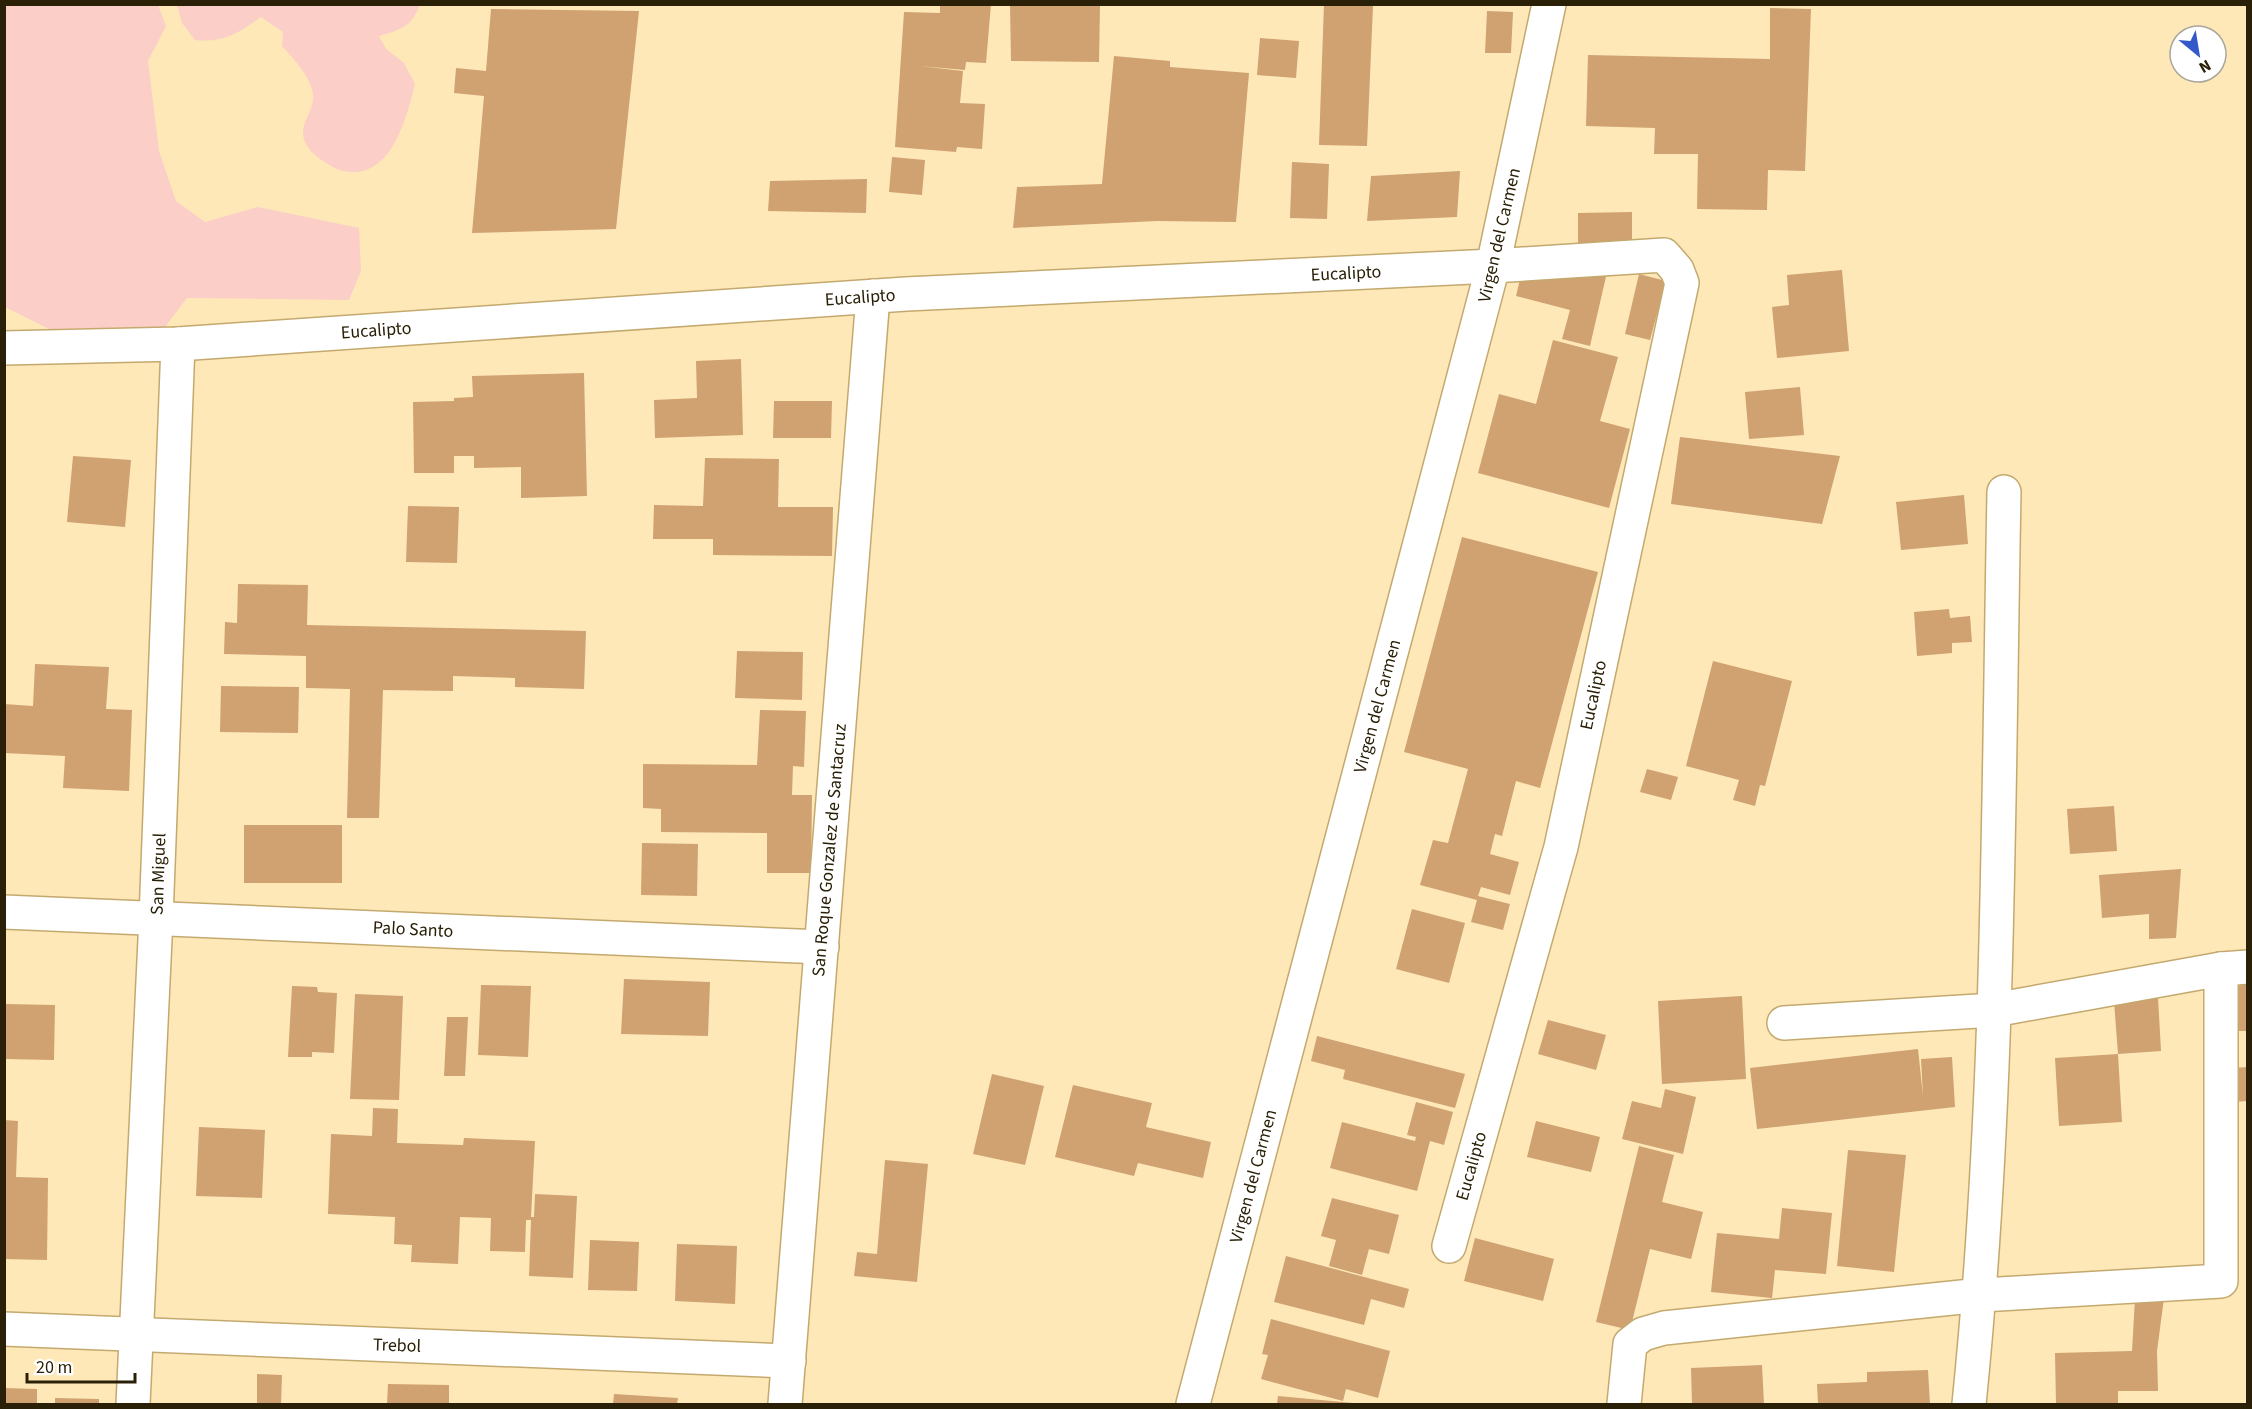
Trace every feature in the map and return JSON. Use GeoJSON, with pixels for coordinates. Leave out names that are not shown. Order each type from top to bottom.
{"type":"FeatureCollection","features":[{"type":"Feature","properties":{"kind":"street","name":"Virgen del Carmen"},"geometry":{"type":"LineString","coordinates":[[1193,1404],[1493,266],[1549,4]]}},
{"type":"Feature","properties":{"kind":"street","name":"Eucalipto"},"geometry":{"type":"LineString","coordinates":[[4,348],[178,344],[873,296],[1493,266],[1664,255],[1677,270],[1682,283],[1561,847],[1449,1246]]}},
{"type":"Feature","properties":{"kind":"street","name":"San Roque Gonzalez de Santacruz"},"geometry":{"type":"LineString","coordinates":[[785,1404],[873,296]]}},
{"type":"Feature","properties":{"kind":"street","name":"San Miguel"},"geometry":{"type":"LineString","coordinates":[[134,1404],[156,918],[178,344]]}},
{"type":"Feature","properties":{"kind":"street"},"geometry":{"type":"LineString","coordinates":[[1969,1404],[1981,1294],[1994,1010],[2004,492]]}},
{"type":"Feature","properties":{"kind":"street","name":"Palo Santo"},"geometry":{"type":"LineString","coordinates":[[4,912],[822,947]]}},
{"type":"Feature","properties":{"kind":"street"},"geometry":{"type":"LineString","coordinates":[[1624,1404],[1630,1344],[1642,1334],[1664,1328],[1981,1294],[2221,1281],[2234,968],[1994,1010],[1784,1023]]}},
{"type":"Feature","properties":{"kind":"street","name":"Trebol"},"geometry":{"type":"LineString","coordinates":[[4,1329],[789,1360]]}},
{"type":"Feature","properties":{"kind":"shaded area"},"geometry":{"type":"Polygon","coordinates":[[[5,4],[158,5],[166,26],[148,61],[159,151],[176,201],[205,222],[258,207],[359,228],[361,271],[349,300],[187,298],[165,327],[49,329],[5,309],[5,4]]]}},
{"type":"Feature","properties":{"kind":"shaded area"},"geometry":{"type":"Polygon","coordinates":[[[177,5],[420,5],[409,23],[393,32],[379,36],[386,49],[404,63],[415,84],[408,112],[396,141],[377,164],[365,170],[350,172],[337,169],[322,160],[308,148],[303,132],[312,106],[311,86],[303,71],[282,46],[283,32],[261,17],[231,36],[206,41],[195,40],[182,23],[177,5]]]}},
{"type":"Feature","properties":{"kind":"building"},"geometry":{"type":"Polygon","coordinates":[[[940,4],[991,4],[986,63],[966,62],[965,70],[919,66],[963,71],[960,103],[985,104],[982,149],[957,147],[956,152],[895,147],[904,12],[940,13],[940,4]]]}},
{"type":"Feature","properties":{"kind":"building"},"geometry":{"type":"Polygon","coordinates":[[[1010,4],[1100,4],[1099,62],[1011,61],[1010,4]]]}},
{"type":"Feature","properties":{"kind":"building"},"geometry":{"type":"Polygon","coordinates":[[[1324,4],[1373,6],[1367,146],[1319,145],[1324,4]]]}},
{"type":"Feature","properties":{"kind":"building"},"geometry":{"type":"Polygon","coordinates":[[[1770,8],[1811,9],[1805,171],[1768,170],[1767,210],[1697,209],[1698,154],[1654,154],[1655,128],[1586,126],[1588,55],[1770,59],[1770,8]]]}},
{"type":"Feature","properties":{"kind":"building"},"geometry":{"type":"Polygon","coordinates":[[[491,9],[639,11],[616,229],[472,233],[484,96],[454,93],[456,68],[486,71],[491,9]]]}},
{"type":"Feature","properties":{"kind":"building"},"geometry":{"type":"Polygon","coordinates":[[[1487,11],[1513,12],[1511,53],[1485,53],[1487,11]]]}},
{"type":"Feature","properties":{"kind":"building"},"geometry":{"type":"Polygon","coordinates":[[[1260,38],[1299,41],[1296,78],[1257,75],[1260,38]]]}},
{"type":"Feature","properties":{"kind":"building"},"geometry":{"type":"Polygon","coordinates":[[[1114,56],[1170,61],[1170,67],[1249,73],[1236,222],[1157,221],[1013,228],[1017,187],[1102,184],[1114,56]]]}},
{"type":"Feature","properties":{"kind":"building"},"geometry":{"type":"Polygon","coordinates":[[[892,157],[925,160],[922,195],[889,192],[892,157]]]}},
{"type":"Feature","properties":{"kind":"building"},"geometry":{"type":"Polygon","coordinates":[[[1292,162],[1329,164],[1327,219],[1290,218],[1292,162]]]}},
{"type":"Feature","properties":{"kind":"building"},"geometry":{"type":"Polygon","coordinates":[[[1460,171],[1457,217],[1367,221],[1371,176],[1460,171]]]}},
{"type":"Feature","properties":{"kind":"building"},"geometry":{"type":"Polygon","coordinates":[[[867,179],[866,213],[768,211],[770,181],[867,179]]]}},
{"type":"Feature","properties":{"kind":"building"},"geometry":{"type":"Polygon","coordinates":[[[1632,212],[1632,251],[1578,252],[1578,213],[1632,212]]]}},
{"type":"Feature","properties":{"kind":"building"},"geometry":{"type":"Polygon","coordinates":[[[1608,268],[1590,346],[1562,339],[1570,310],[1516,296],[1522,271],[1608,268]]]}},
{"type":"Feature","properties":{"kind":"building"},"geometry":{"type":"Polygon","coordinates":[[[1842,270],[1849,351],[1777,358],[1772,307],[1789,305],[1787,275],[1842,270]]]}},
{"type":"Feature","properties":{"kind":"building"},"geometry":{"type":"Polygon","coordinates":[[[1639,274],[1666,281],[1650,340],[1625,334],[1639,274]]]}},
{"type":"Feature","properties":{"kind":"building"},"geometry":{"type":"Polygon","coordinates":[[[1553,340],[1618,357],[1600,421],[1630,429],[1609,508],[1478,473],[1499,394],[1536,404],[1553,340]]]}},
{"type":"Feature","properties":{"kind":"building"},"geometry":{"type":"Polygon","coordinates":[[[741,359],[743,435],[655,438],[654,400],[697,398],[696,361],[741,359]]]}},
{"type":"Feature","properties":{"kind":"building"},"geometry":{"type":"Polygon","coordinates":[[[584,373],[587,496],[521,498],[521,467],[474,468],[474,456],[454,456],[454,473],[414,473],[413,402],[454,401],[454,398],[473,397],[472,376],[584,373]]]}},
{"type":"Feature","properties":{"kind":"building"},"geometry":{"type":"Polygon","coordinates":[[[1800,387],[1804,435],[1749,439],[1745,392],[1800,387]]]}},
{"type":"Feature","properties":{"kind":"building"},"geometry":{"type":"Polygon","coordinates":[[[774,401],[832,401],[831,438],[773,438],[774,401]]]}},
{"type":"Feature","properties":{"kind":"building"},"geometry":{"type":"Polygon","coordinates":[[[1680,437],[1840,456],[1822,524],[1671,504],[1680,437]]]}},
{"type":"Feature","properties":{"kind":"building"},"geometry":{"type":"Polygon","coordinates":[[[73,456],[131,460],[125,527],[67,522],[73,456]]]}},
{"type":"Feature","properties":{"kind":"building"},"geometry":{"type":"Polygon","coordinates":[[[705,458],[779,459],[778,507],[833,507],[832,556],[713,555],[713,539],[653,539],[654,505],[703,506],[705,458]]]}},
{"type":"Feature","properties":{"kind":"building"},"geometry":{"type":"Polygon","coordinates":[[[1964,495],[1968,544],[1901,550],[1896,502],[1964,495]]]}},
{"type":"Feature","properties":{"kind":"building"},"geometry":{"type":"Polygon","coordinates":[[[408,506],[459,507],[457,563],[406,562],[408,506]]]}},
{"type":"Feature","properties":{"kind":"building"},"geometry":{"type":"Polygon","coordinates":[[[1462,537],[1598,572],[1540,788],[1516,781],[1502,836],[1495,834],[1490,854],[1519,862],[1510,895],[1481,887],[1478,896],[1510,904],[1503,930],[1471,922],[1477,900],[1420,885],[1433,840],[1448,843],[1468,769],[1404,752],[1462,537]]]}},
{"type":"Feature","properties":{"kind":"building"},"geometry":{"type":"Polygon","coordinates":[[[238,584],[308,585],[307,625],[586,631],[584,689],[515,687],[515,678],[453,676],[453,691],[383,690],[379,818],[347,818],[350,689],[306,688],[306,656],[224,654],[225,622],[237,623],[238,584]]]}},
{"type":"Feature","properties":{"kind":"building"},"geometry":{"type":"Polygon","coordinates":[[[1949,609],[1950,618],[1970,616],[1972,642],[1952,643],[1952,653],[1917,656],[1914,612],[1949,609]]]}},
{"type":"Feature","properties":{"kind":"building"},"geometry":{"type":"Polygon","coordinates":[[[737,651],[803,652],[802,700],[735,698],[737,651]]]}},
{"type":"Feature","properties":{"kind":"building"},"geometry":{"type":"Polygon","coordinates":[[[1713,661],[1792,681],[1765,786],[1760,785],[1755,806],[1733,800],[1739,780],[1686,766],[1713,661]]]}},
{"type":"Feature","properties":{"kind":"building"},"geometry":{"type":"Polygon","coordinates":[[[35,664],[109,667],[106,709],[132,710],[129,791],[63,788],[65,756],[4,753],[4,704],[33,706],[35,664]]]}},
{"type":"Feature","properties":{"kind":"building"},"geometry":{"type":"Polygon","coordinates":[[[221,686],[299,687],[298,733],[220,732],[221,686]]]}},
{"type":"Feature","properties":{"kind":"building"},"geometry":{"type":"Polygon","coordinates":[[[760,710],[806,711],[804,767],[793,766],[792,795],[812,795],[811,873],[767,873],[767,833],[661,832],[661,809],[643,808],[643,764],[757,765],[760,710]]]}},
{"type":"Feature","properties":{"kind":"building"},"geometry":{"type":"Polygon","coordinates":[[[1647,769],[1678,777],[1671,800],[1640,792],[1647,769]]]}},
{"type":"Feature","properties":{"kind":"building"},"geometry":{"type":"Polygon","coordinates":[[[2114,806],[2117,851],[2070,854],[2067,809],[2114,806]]]}},
{"type":"Feature","properties":{"kind":"building"},"geometry":{"type":"Polygon","coordinates":[[[244,825],[342,825],[342,883],[244,883],[244,825]]]}},
{"type":"Feature","properties":{"kind":"building"},"geometry":{"type":"Polygon","coordinates":[[[642,843],[698,844],[697,896],[641,895],[642,843]]]}},
{"type":"Feature","properties":{"kind":"building"},"geometry":{"type":"Polygon","coordinates":[[[2181,869],[2176,938],[2149,939],[2149,914],[2102,918],[2099,875],[2181,869]]]}},
{"type":"Feature","properties":{"kind":"building"},"geometry":{"type":"Polygon","coordinates":[[[1412,909],[1465,923],[1449,983],[1396,969],[1412,909]]]}},
{"type":"Feature","properties":{"kind":"building"},"geometry":{"type":"Polygon","coordinates":[[[624,979],[710,982],[708,1036],[621,1034],[624,979]]]}},
{"type":"Feature","properties":{"kind":"building"},"geometry":{"type":"Polygon","coordinates":[[[2248,979],[2248,1031],[2236,1031],[2233,980],[2248,979]]]}},
{"type":"Feature","properties":{"kind":"building"},"geometry":{"type":"Polygon","coordinates":[[[481,985],[531,986],[528,1057],[478,1055],[481,985]]]}},
{"type":"Feature","properties":{"kind":"building"},"geometry":{"type":"Polygon","coordinates":[[[292,986],[317,987],[318,992],[337,993],[334,1053],[312,1052],[312,1057],[288,1057],[292,986]]]}},
{"type":"Feature","properties":{"kind":"building"},"geometry":{"type":"Polygon","coordinates":[[[355,994],[403,996],[399,1100],[350,1099],[355,994]]]}},
{"type":"Feature","properties":{"kind":"building"},"geometry":{"type":"Polygon","coordinates":[[[1742,996],[1746,1079],[1662,1084],[1658,1001],[1742,996]]]}},
{"type":"Feature","properties":{"kind":"building"},"geometry":{"type":"Polygon","coordinates":[[[2158,997],[2161,1051],[2118,1054],[2114,1001],[2158,997]]]}},
{"type":"Feature","properties":{"kind":"building"},"geometry":{"type":"Polygon","coordinates":[[[4,1004],[55,1005],[54,1060],[4,1059],[4,1004]]]}},
{"type":"Feature","properties":{"kind":"building"},"geometry":{"type":"Polygon","coordinates":[[[447,1017],[468,1017],[465,1076],[444,1076],[447,1017]]]}},
{"type":"Feature","properties":{"kind":"building"},"geometry":{"type":"Polygon","coordinates":[[[1548,1020],[1606,1035],[1596,1070],[1538,1054],[1548,1020]]]}},
{"type":"Feature","properties":{"kind":"building"},"geometry":{"type":"Polygon","coordinates":[[[1317,1036],[1465,1074],[1455,1108],[1343,1079],[1345,1070],[1311,1061],[1317,1036]]]}},
{"type":"Feature","properties":{"kind":"building"},"geometry":{"type":"Polygon","coordinates":[[[1918,1049],[1923,1096],[1921,1059],[1952,1057],[1955,1107],[1757,1129],[1750,1068],[1918,1049]]]}},
{"type":"Feature","properties":{"kind":"building"},"geometry":{"type":"Polygon","coordinates":[[[2118,1054],[2122,1122],[2059,1126],[2055,1058],[2118,1054]]]}},
{"type":"Feature","properties":{"kind":"building"},"geometry":{"type":"Polygon","coordinates":[[[2248,1067],[2248,1101],[2233,1102],[2231,1068],[2248,1067]]]}},
{"type":"Feature","properties":{"kind":"building"},"geometry":{"type":"Polygon","coordinates":[[[992,1074],[1044,1086],[1025,1165],[973,1154],[992,1074]]]}},
{"type":"Feature","properties":{"kind":"building"},"geometry":{"type":"Polygon","coordinates":[[[1073,1085],[1152,1103],[1146,1127],[1211,1142],[1203,1178],[1138,1163],[1134,1176],[1055,1157],[1073,1085]]]}},
{"type":"Feature","properties":{"kind":"building"},"geometry":{"type":"Polygon","coordinates":[[[1665,1089],[1696,1097],[1683,1154],[1622,1139],[1632,1101],[1661,1108],[1665,1089]]]}},
{"type":"Feature","properties":{"kind":"building"},"geometry":{"type":"Polygon","coordinates":[[[1416,1102],[1453,1112],[1444,1145],[1430,1141],[1417,1191],[1330,1168],[1342,1122],[1415,1141],[1416,1137],[1407,1135],[1416,1102]]]}},
{"type":"Feature","properties":{"kind":"building"},"geometry":{"type":"Polygon","coordinates":[[[373,1108],[398,1109],[397,1143],[463,1145],[464,1138],[535,1141],[531,1217],[534,1217],[535,1194],[577,1196],[573,1278],[529,1276],[531,1220],[526,1220],[525,1252],[490,1251],[491,1218],[460,1217],[458,1264],[411,1262],[412,1245],[394,1244],[395,1217],[328,1214],[331,1134],[372,1136],[373,1108]]]}},
{"type":"Feature","properties":{"kind":"building"},"geometry":{"type":"Polygon","coordinates":[[[4,1120],[18,1121],[16,1177],[48,1178],[47,1260],[4,1259],[4,1120]]]}},
{"type":"Feature","properties":{"kind":"building"},"geometry":{"type":"Polygon","coordinates":[[[1536,1121],[1600,1137],[1591,1172],[1527,1157],[1536,1121]]]}},
{"type":"Feature","properties":{"kind":"building"},"geometry":{"type":"Polygon","coordinates":[[[199,1127],[265,1130],[262,1198],[196,1196],[199,1127]]]}},
{"type":"Feature","properties":{"kind":"building"},"geometry":{"type":"Polygon","coordinates":[[[1639,1146],[1674,1155],[1662,1202],[1703,1212],[1691,1259],[1650,1249],[1630,1330],[1596,1322],[1639,1146]]]}},
{"type":"Feature","properties":{"kind":"building"},"geometry":{"type":"Polygon","coordinates":[[[1848,1150],[1906,1155],[1894,1272],[1837,1266],[1848,1150]]]}},
{"type":"Feature","properties":{"kind":"building"},"geometry":{"type":"Polygon","coordinates":[[[885,1160],[928,1164],[917,1282],[854,1276],[857,1252],[877,1254],[885,1160]]]}},
{"type":"Feature","properties":{"kind":"building"},"geometry":{"type":"Polygon","coordinates":[[[1332,1198],[1399,1215],[1389,1254],[1369,1249],[1362,1275],[1329,1266],[1336,1240],[1321,1236],[1332,1198]]]}},
{"type":"Feature","properties":{"kind":"building"},"geometry":{"type":"Polygon","coordinates":[[[1782,1208],[1832,1213],[1826,1274],[1775,1270],[1772,1298],[1711,1292],[1717,1233],[1779,1239],[1782,1208]]]}},
{"type":"Feature","properties":{"kind":"building"},"geometry":{"type":"Polygon","coordinates":[[[1475,1238],[1554,1259],[1543,1301],[1464,1281],[1475,1238]]]}},
{"type":"Feature","properties":{"kind":"building"},"geometry":{"type":"Polygon","coordinates":[[[590,1240],[639,1242],[637,1291],[588,1290],[590,1240]]]}},
{"type":"Feature","properties":{"kind":"building"},"geometry":{"type":"Polygon","coordinates":[[[677,1244],[737,1246],[735,1304],[675,1301],[677,1244]]]}},
{"type":"Feature","properties":{"kind":"building"},"geometry":{"type":"Polygon","coordinates":[[[1286,1256],[1409,1289],[1404,1308],[1371,1299],[1364,1325],[1274,1302],[1286,1256]]]}},
{"type":"Feature","properties":{"kind":"building"},"geometry":{"type":"Polygon","coordinates":[[[2164,1298],[2157,1351],[2158,1391],[2118,1391],[2118,1404],[2056,1404],[2055,1353],[2132,1351],[2135,1299],[2164,1298]]]}},
{"type":"Feature","properties":{"kind":"building"},"geometry":{"type":"Polygon","coordinates":[[[1271,1319],[1390,1351],[1378,1398],[1346,1389],[1343,1401],[1261,1379],[1268,1355],[1262,1354],[1271,1319]]]}},
{"type":"Feature","properties":{"kind":"building"},"geometry":{"type":"Polygon","coordinates":[[[1762,1365],[1764,1404],[1692,1404],[1691,1368],[1762,1365]]]}},
{"type":"Feature","properties":{"kind":"building"},"geometry":{"type":"Polygon","coordinates":[[[1928,1370],[1930,1404],[1818,1404],[1817,1384],[1867,1382],[1867,1372],[1928,1370]]]}},
{"type":"Feature","properties":{"kind":"building"},"geometry":{"type":"Polygon","coordinates":[[[257,1374],[282,1375],[281,1404],[257,1404],[257,1374]]]}},
{"type":"Feature","properties":{"kind":"building"},"geometry":{"type":"Polygon","coordinates":[[[388,1384],[449,1385],[449,1404],[387,1404],[388,1384]]]}},
{"type":"Feature","properties":{"kind":"building"},"geometry":{"type":"Polygon","coordinates":[[[4,1388],[37,1389],[37,1404],[4,1404],[4,1388]]]}},
{"type":"Feature","properties":{"kind":"building"},"geometry":{"type":"Polygon","coordinates":[[[614,1394],[678,1398],[677,1404],[613,1404],[614,1394]]]}},
{"type":"Feature","properties":{"kind":"building"},"geometry":{"type":"Polygon","coordinates":[[[1278,1396],[1353,1403],[1353,1404],[1277,1404],[1278,1396]]]}},
{"type":"Feature","properties":{"kind":"building"},"geometry":{"type":"Polygon","coordinates":[[[55,1398],[99,1399],[99,1404],[55,1404],[55,1398]]]}}]}
